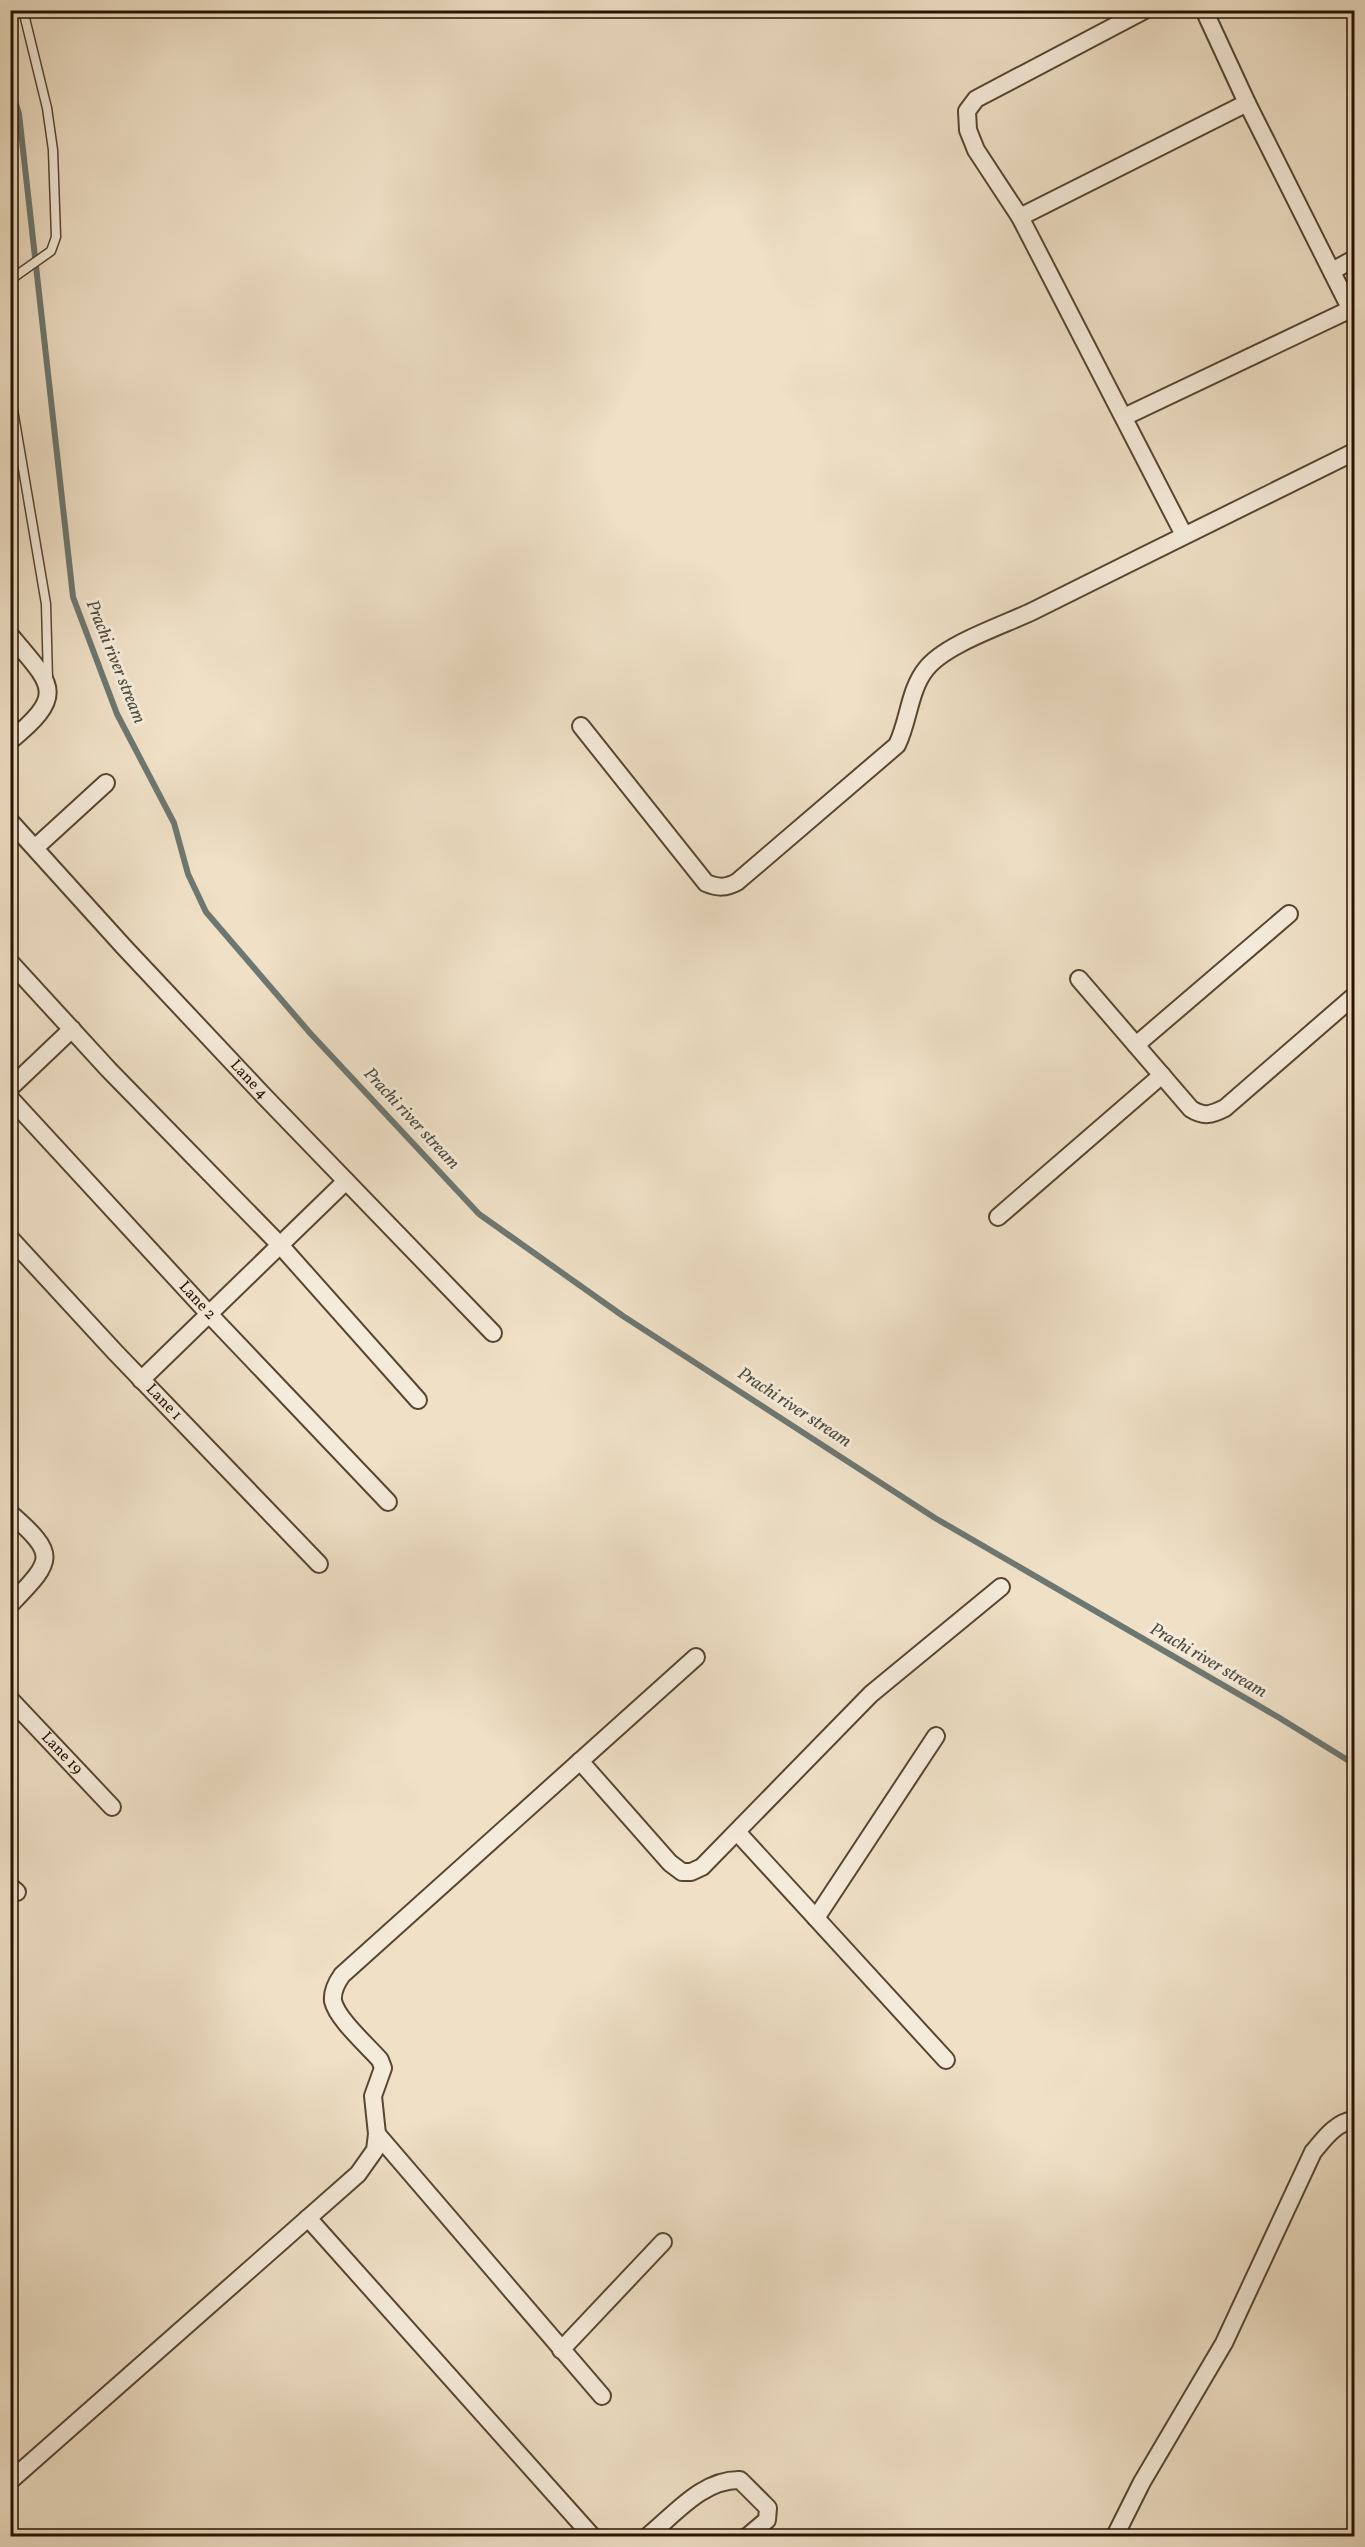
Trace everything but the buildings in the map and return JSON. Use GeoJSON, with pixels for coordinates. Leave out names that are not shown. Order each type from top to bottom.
{"type":"FeatureCollection","features":[{"type":"Feature","properties":{"kind":"street"},"geometry":{"type":"LineString","coordinates":[[1145,10],[976,99],[967,111],[968,130],[976,150],[1020,217],[1185,535]]}},
{"type":"Feature","properties":{"kind":"street"},"geometry":{"type":"LineString","coordinates":[[1124,417],[1353,312],[1247,103],[1204,10]]}},
{"type":"Feature","properties":{"kind":"street"},"geometry":{"type":"LineString","coordinates":[[1020,217],[1247,103]]}},
{"type":"Feature","properties":{"kind":"street"},"geometry":{"type":"LineString","coordinates":[[1332,271],[1354,259]]}},
{"type":"Feature","properties":{"kind":"street"},"geometry":{"type":"LineString","coordinates":[[581,726],[706,883],[716,887],[727,887],[737,882],[897,745],[906,726],[919,681],[925,669],[935,659],[948,650],[1354,452]]}},
{"type":"Feature","properties":{"kind":"street"},"geometry":{"type":"LineString","coordinates":[[10,635],[48,684],[47,702],[42,711],[10,741]]}},
{"type":"Feature","properties":{"kind":"street"},"geometry":{"type":"LineString","coordinates":[[36,847],[106,783]]}},
{"type":"Feature","properties":{"kind":"street","name":"Lane 4"},"geometry":{"type":"LineString","coordinates":[[10,821],[36,847],[124,947],[493,1333]]}},
{"type":"Feature","properties":{"kind":"street"},"geometry":{"type":"LineString","coordinates":[[1136,1045],[1289,914]]}},
{"type":"Feature","properties":{"kind":"street"},"geometry":{"type":"LineString","coordinates":[[10,962],[280,1245],[418,1400]]}},
{"type":"Feature","properties":{"kind":"street"},"geometry":{"type":"LineString","coordinates":[[1079,979],[1191,1109],[1202,1115],[1213,1114],[1225,1108],[1354,996]]}},
{"type":"Feature","properties":{"kind":"street"},"geometry":{"type":"LineString","coordinates":[[10,1088],[72,1029]]}},
{"type":"Feature","properties":{"kind":"street"},"geometry":{"type":"LineString","coordinates":[[998,1217],[1162,1076]]}},
{"type":"Feature","properties":{"kind":"street","name":"Lane 2"},"geometry":{"type":"LineString","coordinates":[[10,1098],[209,1314],[388,1502]]}},
{"type":"Feature","properties":{"kind":"street"},"geometry":{"type":"LineString","coordinates":[[141,1380],[346,1181]]}},
{"type":"Feature","properties":{"kind":"street","name":"Lane 1"},"geometry":{"type":"LineString","coordinates":[[10,1238],[141,1380],[319,1564]]}},
{"type":"Feature","properties":{"kind":"street"},"geometry":{"type":"LineString","coordinates":[[10,1513],[42,1543],[45,1558],[40,1573],[10,1605]]}},
{"type":"Feature","properties":{"kind":"street"},"geometry":{"type":"LineString","coordinates":[[580,1761],[670,1863],[682,1872],[691,1872],[702,1867],[738,1833],[871,1694],[1000,1587]]}},
{"type":"Feature","properties":{"kind":"street"},"geometry":{"type":"LineString","coordinates":[[10,2481],[358,2174],[375,2150],[377,2134],[373,2096],[383,2068],[380,2060],[343,2018],[333,2001],[335,1987],[342,1975],[696,1657]]}},
{"type":"Feature","properties":{"kind":"street","name":"Lane 19"},"geometry":{"type":"LineString","coordinates":[[10,1699],[112,1807]]}},
{"type":"Feature","properties":{"kind":"street"},"geometry":{"type":"LineString","coordinates":[[816,1918],[936,1736]]}},
{"type":"Feature","properties":{"kind":"street"},"geometry":{"type":"LineString","coordinates":[[738,1833],[946,2060]]}},
{"type":"Feature","properties":{"kind":"street"},"geometry":{"type":"LineString","coordinates":[[1115,2536],[1142,2482],[1224,2343],[1313,2152],[1329,2133],[1347,2121],[1354,2120]]}},
{"type":"Feature","properties":{"kind":"street"},"geometry":{"type":"LineString","coordinates":[[377,2134],[602,2396]]}},
{"type":"Feature","properties":{"kind":"street"},"geometry":{"type":"LineString","coordinates":[[308,2218],[592,2536]]}},
{"type":"Feature","properties":{"kind":"street"},"geometry":{"type":"LineString","coordinates":[[561,2350],[663,2242]]}},
{"type":"Feature","properties":{"kind":"street"},"geometry":{"type":"LineString","coordinates":[[648,2536],[709,2485],[725,2480],[740,2480],[768,2508],[767,2520],[748,2536]]}},
{"type":"Feature","properties":{"kind":"lane"},"geometry":{"type":"LineString","coordinates":[[12,279],[51,251],[56,237],[52,150],[47,108],[23,10]]}},
{"type":"Feature","properties":{"kind":"lane"},"geometry":{"type":"LineString","coordinates":[[10,392],[46,604],[48,684]]}},
{"type":"Feature","properties":{"kind":"waterway","name":"Prachi river stream"},"geometry":{"type":"LineString","coordinates":[[10,85],[19,114],[73,597],[117,714],[174,823],[188,874],[206,912],[310,1033],[479,1214],[623,1316],[935,1518],[1278,1717],[1354,1764]]}}]}
